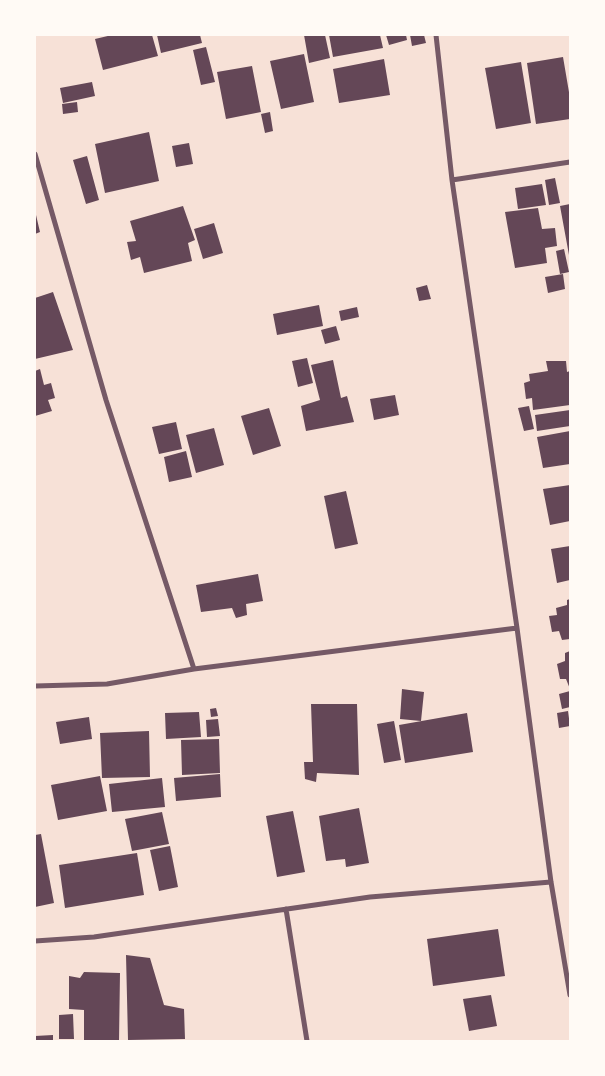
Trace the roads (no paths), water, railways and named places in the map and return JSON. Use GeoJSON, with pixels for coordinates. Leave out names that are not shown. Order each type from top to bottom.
{"type":"FeatureCollection","features":[{"type":"Feature","properties":{"kind":"street"},"geometry":{"type":"LineString","coordinates":[[436,35],[452,180],[517,628],[551,882],[570,995]]}},
{"type":"Feature","properties":{"kind":"street"},"geometry":{"type":"LineString","coordinates":[[35,154],[106,400],[194,669]]}},
{"type":"Feature","properties":{"kind":"street"},"geometry":{"type":"LineString","coordinates":[[452,180],[570,162]]}},
{"type":"Feature","properties":{"kind":"street"},"geometry":{"type":"LineString","coordinates":[[35,686],[107,684],[194,669],[517,628]]}},
{"type":"Feature","properties":{"kind":"street"},"geometry":{"type":"LineString","coordinates":[[35,941],[94,937],[370,897],[551,882]]}},
{"type":"Feature","properties":{"kind":"street"},"geometry":{"type":"LineString","coordinates":[[286,909],[307,1041]]}}]}
